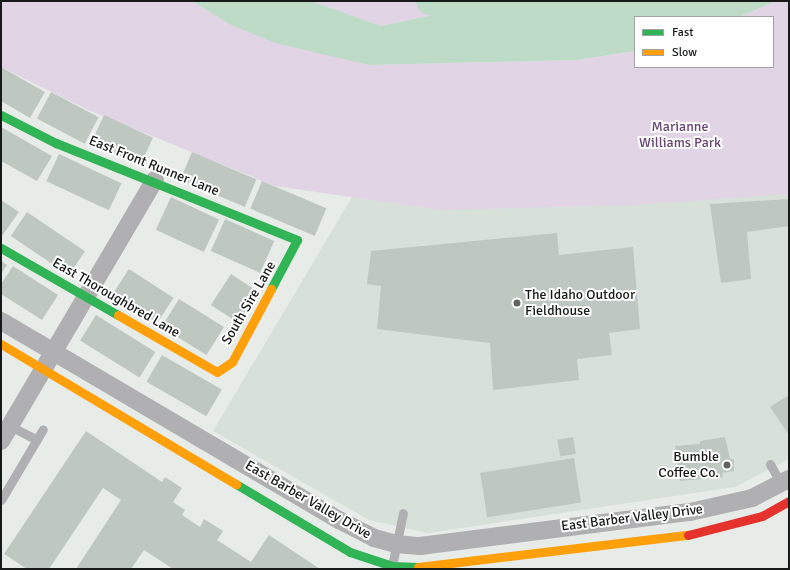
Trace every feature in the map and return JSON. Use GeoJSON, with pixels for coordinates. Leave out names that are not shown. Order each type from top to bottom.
{"type":"FeatureCollection","features":[{"type":"Feature","properties":{"kind":"street","name":"East Front Runner Lane"},"geometry":{"type":"LineString","coordinates":[[1,115],[56,143],[155,180],[297,240]]}},
{"type":"Feature","properties":{"kind":"street"},"geometry":{"type":"LineString","coordinates":[[4,429],[44,370],[155,180]]}},
{"type":"Feature","properties":{"kind":"street","name":"South Sire Lane"},"geometry":{"type":"LineString","coordinates":[[217,372],[232,362],[297,240]]}},
{"type":"Feature","properties":{"kind":"street","name":"East Thoroughbred Lane"},"geometry":{"type":"LineString","coordinates":[[1,248],[217,372]]}},
{"type":"Feature","properties":{"kind":"street","name":"East Barber Valley Drive"},"geometry":{"type":"LineString","coordinates":[[1,321],[339,520],[374,538],[396,544],[420,546],[690,512],[752,498],[786,487]]}},
{"type":"Feature","properties":{"kind":"street","name":"East Barber Valley Drive"},"geometry":{"type":"LineString","coordinates":[[1,344],[350,552],[392,568],[443,566],[709,532],[762,516],[789,502]]}},
{"type":"Feature","properties":{"kind":"lane"},"geometry":{"type":"LineString","coordinates":[[4,429],[37,440]]}},
{"type":"Feature","properties":{"kind":"lane"},"geometry":{"type":"LineString","coordinates":[[1,500],[43,429]]}},
{"type":"Feature","properties":{"kind":"lane"},"geometry":{"type":"LineString","coordinates":[[770,464],[786,487]]}},
{"type":"Feature","properties":{"kind":"lane"},"geometry":{"type":"LineString","coordinates":[[392,568],[403,513]]}},
{"type":"Feature","properties":{"kind":"shaded area"},"geometry":{"type":"Polygon","coordinates":[[[192,1],[311,1],[381,26],[461,9],[465,3],[460,1],[776,1],[741,16],[634,16],[634,51],[576,60],[369,65],[275,43],[229,24],[192,1]]]}},
{"type":"Feature","properties":{"kind":"shaded area"},"geometry":{"type":"Polygon","coordinates":[[[789,194],[789,459],[735,487],[428,533],[369,520],[213,431],[352,197],[440,210],[789,194]]]}},
{"type":"Feature","properties":{"kind":"green space","name":"Marianne Williams Park"},"geometry":{"type":"Polygon","coordinates":[[[1,1],[192,1],[229,24],[369,65],[576,60],[634,51],[634,68],[774,68],[774,16],[741,16],[776,1],[789,1],[789,194],[637,205],[440,210],[275,186],[88,110],[1,67],[1,1]]]}},
{"type":"Feature","properties":{"kind":"green space"},"geometry":{"type":"Polygon","coordinates":[[[311,1],[465,2],[461,9],[381,26],[311,1]]]}},
{"type":"Feature","properties":{"kind":"building"},"geometry":{"type":"Polygon","coordinates":[[[1,67],[45,92],[30,118],[1,101],[1,67]]]}},
{"type":"Feature","properties":{"kind":"building"},"geometry":{"type":"Polygon","coordinates":[[[51,92],[99,117],[85,144],[37,118],[51,92]]]}},
{"type":"Feature","properties":{"kind":"building"},"geometry":{"type":"Polygon","coordinates":[[[104,115],[153,138],[140,165],[91,142],[104,115]]]}},
{"type":"Feature","properties":{"kind":"building"},"geometry":{"type":"Polygon","coordinates":[[[1,127],[52,156],[37,181],[1,161],[1,127]]]}},
{"type":"Feature","properties":{"kind":"building"},"geometry":{"type":"Polygon","coordinates":[[[192,152],[256,179],[245,207],[180,180],[192,152]]]}},
{"type":"Feature","properties":{"kind":"building"},"geometry":{"type":"Polygon","coordinates":[[[59,154],[122,183],[109,210],[46,181],[59,154]]]}},
{"type":"Feature","properties":{"kind":"building"},"geometry":{"type":"Polygon","coordinates":[[[262,181],[326,208],[315,236],[250,209],[262,181]]]}},
{"type":"Feature","properties":{"kind":"building"},"geometry":{"type":"Polygon","coordinates":[[[171,197],[219,219],[204,252],[156,230],[171,197]]]}},
{"type":"Feature","properties":{"kind":"building"},"geometry":{"type":"Polygon","coordinates":[[[789,199],[789,226],[747,232],[751,279],[721,283],[710,204],[789,199]]]}},
{"type":"Feature","properties":{"kind":"building"},"geometry":{"type":"Polygon","coordinates":[[[1,200],[19,212],[2,236],[1,235],[1,200]]]}},
{"type":"Feature","properties":{"kind":"building"},"geometry":{"type":"Polygon","coordinates":[[[27,212],[85,251],[69,275],[11,236],[27,212]]]}},
{"type":"Feature","properties":{"kind":"building"},"geometry":{"type":"Polygon","coordinates":[[[225,219],[274,241],[260,273],[211,251],[225,219]]]}},
{"type":"Feature","properties":{"kind":"building"},"geometry":{"type":"Polygon","coordinates":[[[557,233],[559,255],[633,247],[640,329],[609,333],[612,355],[577,359],[579,380],[493,390],[490,343],[377,329],[381,286],[367,284],[371,251],[557,233]]]}},
{"type":"Feature","properties":{"kind":"building"},"geometry":{"type":"Polygon","coordinates":[[[1,261],[7,265],[1,274],[1,261]]]}},
{"type":"Feature","properties":{"kind":"building"},"geometry":{"type":"Polygon","coordinates":[[[13,266],[58,295],[42,320],[1,294],[1,284],[13,266]]]}},
{"type":"Feature","properties":{"kind":"building"},"geometry":{"type":"Polygon","coordinates":[[[129,269],[173,298],[156,325],[112,296],[129,269]]]}},
{"type":"Feature","properties":{"kind":"building"},"geometry":{"type":"Polygon","coordinates":[[[231,274],[259,292],[239,323],[211,305],[231,274]]]}},
{"type":"Feature","properties":{"kind":"building"},"geometry":{"type":"Polygon","coordinates":[[[179,299],[224,327],[206,355],[162,327],[179,299]]]}},
{"type":"Feature","properties":{"kind":"building"},"geometry":{"type":"Polygon","coordinates":[[[96,315],[155,352],[139,378],[80,340],[96,315]]]}},
{"type":"Feature","properties":{"kind":"building"},"geometry":{"type":"Polygon","coordinates":[[[162,355],[222,390],[206,416],[146,382],[162,355]]]}},
{"type":"Feature","properties":{"kind":"building"},"geometry":{"type":"Polygon","coordinates":[[[789,395],[789,435],[770,407],[789,395]]]}},
{"type":"Feature","properties":{"kind":"building"},"geometry":{"type":"Polygon","coordinates":[[[86,431],[162,482],[165,477],[182,488],[173,502],[185,510],[182,515],[200,527],[204,519],[223,531],[217,540],[251,562],[269,535],[320,569],[173,569],[144,550],[131,569],[76,569],[121,500],[103,488],[49,569],[27,569],[4,554],[86,431]]]}},
{"type":"Feature","properties":{"kind":"building"},"geometry":{"type":"Polygon","coordinates":[[[573,437],[576,454],[560,457],[557,440],[573,437]]]}},
{"type":"Feature","properties":{"kind":"building"},"geometry":{"type":"Polygon","coordinates":[[[725,437],[730,459],[734,459],[734,471],[722,473],[723,477],[680,481],[675,446],[700,444],[700,441],[725,437]]]}},
{"type":"Feature","properties":{"kind":"building"},"geometry":{"type":"Polygon","coordinates":[[[574,458],[581,502],[487,517],[480,473],[574,458]]]}},
{"type":"Feature","properties":{"kind":"waterway"},"geometry":{"type":"LineString","coordinates":[[430,1],[500,11]]}},
{"type":"Feature","properties":{"kind":"traffic: fast"},"geometry":{"type":"LineString","coordinates":[[1,115],[56,143],[297,240],[271,289]]}},
{"type":"Feature","properties":{"kind":"traffic: fast"},"geometry":{"type":"LineString","coordinates":[[1,248],[118,315]]}},
{"type":"Feature","properties":{"kind":"traffic: fast"},"geometry":{"type":"LineString","coordinates":[[236,484],[350,552],[392,566],[418,567]]}},
{"type":"Feature","properties":{"kind":"traffic: slow"},"geometry":{"type":"LineString","coordinates":[[118,315],[217,372],[232,362],[271,289]]}},
{"type":"Feature","properties":{"kind":"traffic: slow"},"geometry":{"type":"LineString","coordinates":[[1,344],[236,484]]}},
{"type":"Feature","properties":{"kind":"traffic: slow"},"geometry":{"type":"LineString","coordinates":[[418,567],[688,535]]}},
{"type":"Feature","properties":{"kind":"traffic: jam"},"geometry":{"type":"LineString","coordinates":[[688,535],[762,516],[789,501]]}},
{"type":"Feature","properties":{"kind":"place","name":"The Idaho Outdoor Fieldhouse"},"geometry":{"type":"Point","coordinates":[517,303]}},
{"type":"Feature","properties":{"kind":"place","name":"Bumble Coffee Co."},"geometry":{"type":"Point","coordinates":[727,465]}}]}
